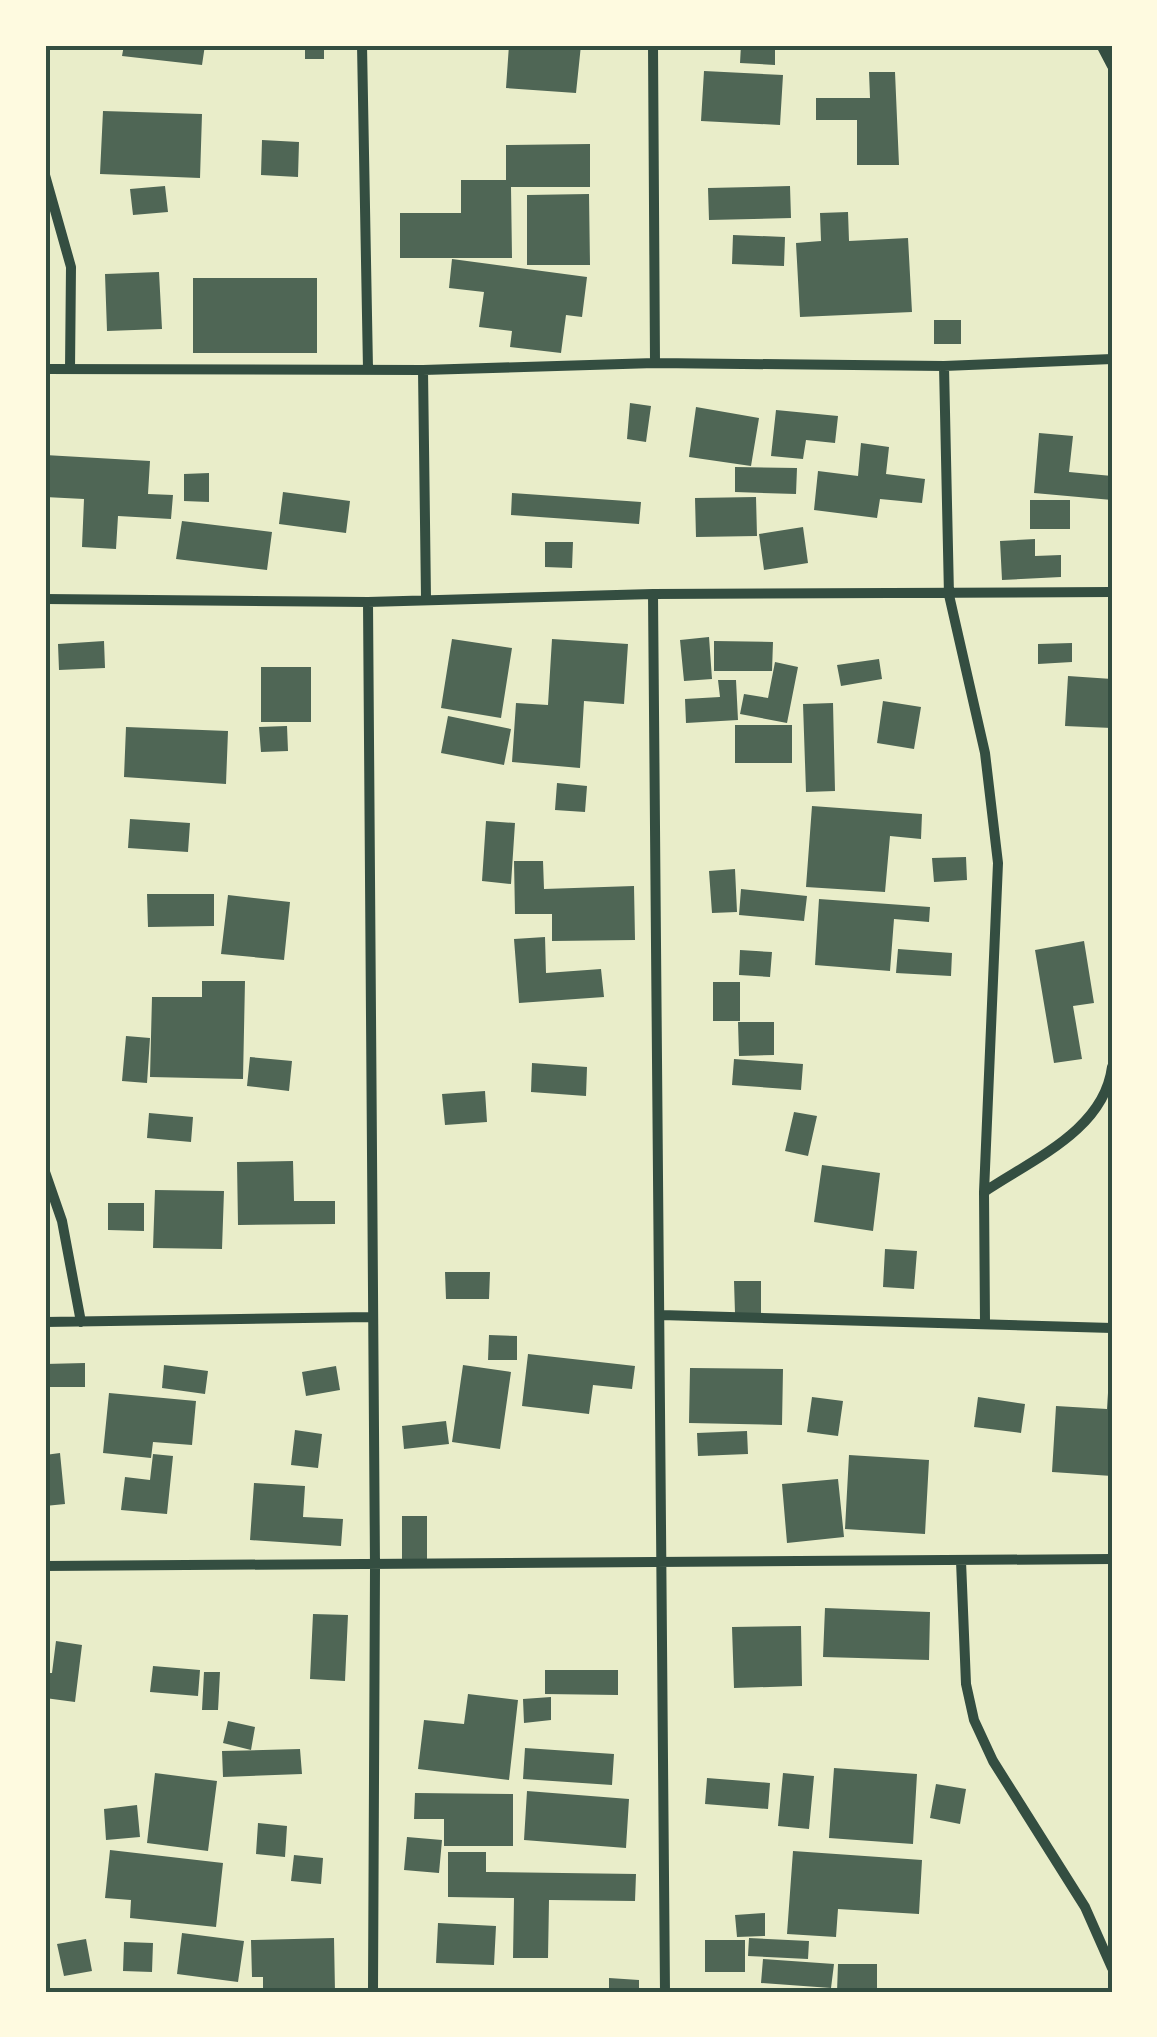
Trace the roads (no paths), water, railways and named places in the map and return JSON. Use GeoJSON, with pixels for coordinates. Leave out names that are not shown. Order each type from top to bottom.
{"type":"FeatureCollection","features":[{"type":"Feature","properties":{"kind":"street"},"geometry":{"type":"LineString","coordinates":[[362,45],[368,369]]}},
{"type":"Feature","properties":{"kind":"street"},"geometry":{"type":"LineString","coordinates":[[653,45],[655,363]]}},
{"type":"Feature","properties":{"kind":"street"},"geometry":{"type":"LineString","coordinates":[[1101,45],[1112,66]]}},
{"type":"Feature","properties":{"kind":"street"},"geometry":{"type":"LineString","coordinates":[[45,175],[71,267],[70,368]]}},
{"type":"Feature","properties":{"kind":"street"},"geometry":{"type":"LineString","coordinates":[[45,369],[423,370],[655,363],[944,366],[1112,360]]}},
{"type":"Feature","properties":{"kind":"street"},"geometry":{"type":"LineString","coordinates":[[944,366],[949,595],[991,787],[998,863],[984,1192],[985,1324]]}},
{"type":"Feature","properties":{"kind":"street"},"geometry":{"type":"LineString","coordinates":[[423,370],[426,598]]}},
{"type":"Feature","properties":{"kind":"street"},"geometry":{"type":"LineString","coordinates":[[45,599],[368,602],[653,594],[1112,592]]}},
{"type":"Feature","properties":{"kind":"street"},"geometry":{"type":"LineString","coordinates":[[653,594],[665,1992]]}},
{"type":"Feature","properties":{"kind":"street"},"geometry":{"type":"LineString","coordinates":[[368,602],[370,1318],[376,1567],[373,1992]]}},
{"type":"Feature","properties":{"kind":"street"},"geometry":{"type":"LineString","coordinates":[[984,1192],[1093,1118],[1106,1098],[1112,1067]]}},
{"type":"Feature","properties":{"kind":"street"},"geometry":{"type":"LineString","coordinates":[[45,1172],[62,1220],[82,1322]]}},
{"type":"Feature","properties":{"kind":"street"},"geometry":{"type":"LineString","coordinates":[[661,1315],[1112,1328]]}},
{"type":"Feature","properties":{"kind":"street"},"geometry":{"type":"LineString","coordinates":[[45,1322],[370,1318]]}},
{"type":"Feature","properties":{"kind":"street"},"geometry":{"type":"LineString","coordinates":[[45,1566],[376,1567],[664,1560],[1112,1559]]}},
{"type":"Feature","properties":{"kind":"street"},"geometry":{"type":"LineString","coordinates":[[960,1562],[966,1684],[974,1720],[993,1761],[1085,1907],[1112,1968]]}}]}
